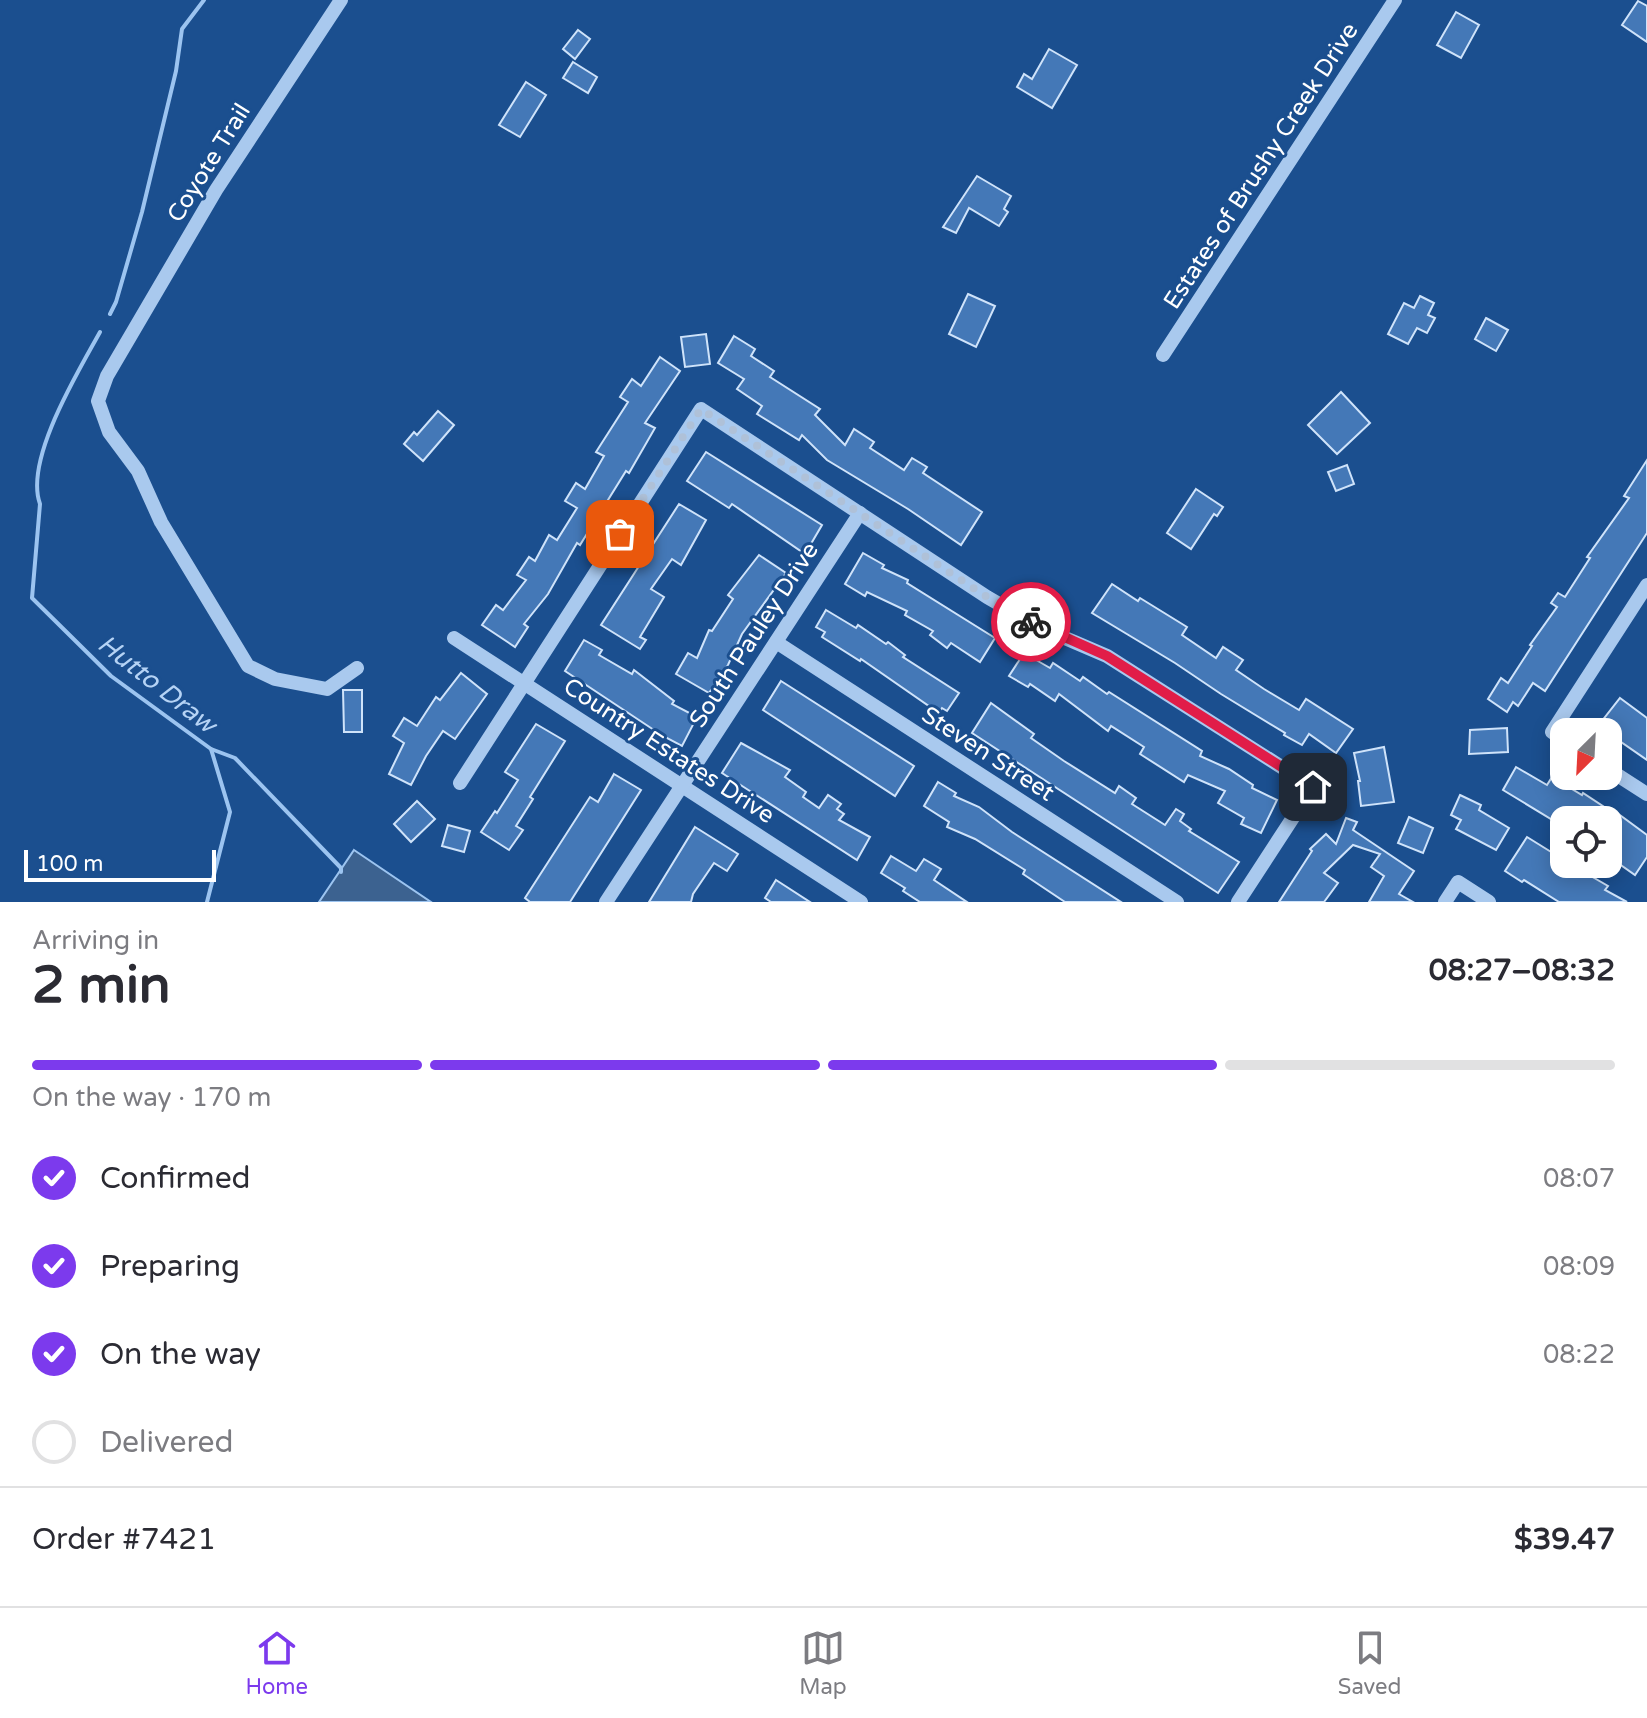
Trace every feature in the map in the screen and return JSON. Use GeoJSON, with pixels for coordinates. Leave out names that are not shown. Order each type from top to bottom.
{"type":"FeatureCollection","features":[{"type":"Feature","properties":{"kind":"street","name":"Coyote Trail"},"geometry":{"type":"LineString","coordinates":[[341,0],[216,190],[107,376],[98,401],[109,432],[138,471],[161,522],[248,666],[275,679],[327,689],[357,668]]}},
{"type":"Feature","properties":{"kind":"street","name":"Estates of Brushy Creek Drive"},"geometry":{"type":"LineString","coordinates":[[1163,355],[1395,0]]}},
{"type":"Feature","properties":{"kind":"street"},"geometry":{"type":"LineString","coordinates":[[460,783],[701,409],[1014,614],[1107,656],[1313,787],[1238,902]]}},
{"type":"Feature","properties":{"kind":"street","name":"South Pauley Drive"},"geometry":{"type":"LineString","coordinates":[[606,902],[860,513]]}},
{"type":"Feature","properties":{"kind":"street"},"geometry":{"type":"LineString","coordinates":[[1569,718],[1646,589]]}},
{"type":"Feature","properties":{"kind":"street","name":"Country Estates Drive"},"geometry":{"type":"LineString","coordinates":[[454,638],[681,785],[839,896],[861,902]]}},
{"type":"Feature","properties":{"kind":"street","name":"Steven Street"},"geometry":{"type":"LineString","coordinates":[[776,642],[1177,902]]}},
{"type":"Feature","properties":{"kind":"street"},"geometry":{"type":"LineString","coordinates":[[1622,778],[1647,794]]}},
{"type":"Feature","properties":{"kind":"street"},"geometry":{"type":"LineString","coordinates":[[1445,902],[1458,882],[1489,902]]}},
{"type":"Feature","properties":{"kind":"water"},"geometry":{"type":"Polygon","coordinates":[[[354,850],[431,902],[319,902],[354,850]]]}},
{"type":"Feature","properties":{"kind":"building"},"geometry":{"type":"Polygon","coordinates":[[[1638,1],[1647,6],[1647,42],[1622,25],[1638,1]]]}},
{"type":"Feature","properties":{"kind":"building"},"geometry":{"type":"Polygon","coordinates":[[[1456,12],[1479,25],[1461,58],[1437,45],[1456,12]]]}},
{"type":"Feature","properties":{"kind":"building"},"geometry":{"type":"Polygon","coordinates":[[[578,30],[590,39],[575,59],[563,49],[578,30]]]}},
{"type":"Feature","properties":{"kind":"building"},"geometry":{"type":"Polygon","coordinates":[[[1049,49],[1077,65],[1052,108],[1017,87],[1024,74],[1032,79],[1049,49]]]}},
{"type":"Feature","properties":{"kind":"building"},"geometry":{"type":"Polygon","coordinates":[[[573,62],[597,77],[588,93],[563,78],[573,62]]]}},
{"type":"Feature","properties":{"kind":"building"},"geometry":{"type":"Polygon","coordinates":[[[526,82],[546,95],[520,137],[499,125],[526,82]]]}},
{"type":"Feature","properties":{"kind":"building"},"geometry":{"type":"Polygon","coordinates":[[[977,176],[1011,196],[1004,209],[1008,212],[999,226],[969,208],[956,233],[943,227],[977,176]]]}},
{"type":"Feature","properties":{"kind":"building"},"geometry":{"type":"Polygon","coordinates":[[[968,294],[995,306],[976,347],[949,334],[968,294]]]}},
{"type":"Feature","properties":{"kind":"building"},"geometry":{"type":"Polygon","coordinates":[[[1420,296],[1434,303],[1428,315],[1435,318],[1427,333],[1417,328],[1408,344],[1388,334],[1404,303],[1414,308],[1420,296]]]}},
{"type":"Feature","properties":{"kind":"building"},"geometry":{"type":"Polygon","coordinates":[[[1486,318],[1508,330],[1496,351],[1475,339],[1486,318]]]}},
{"type":"Feature","properties":{"kind":"building"},"geometry":{"type":"Polygon","coordinates":[[[706,334],[710,364],[685,367],[681,337],[706,334]]]}},
{"type":"Feature","properties":{"kind":"building"},"geometry":{"type":"Polygon","coordinates":[[[734,336],[755,349],[751,356],[774,371],[770,377],[820,409],[815,415],[845,445],[854,429],[874,442],[870,448],[904,470],[912,458],[927,467],[923,473],[982,512],[961,545],[827,460],[802,435],[799,440],[757,414],[762,406],[737,389],[744,379],[718,363],[734,336]]]}},
{"type":"Feature","properties":{"kind":"building"},"geometry":{"type":"Polygon","coordinates":[[[660,357],[680,371],[645,423],[655,428],[629,473],[626,471],[580,545],[577,543],[548,594],[524,624],[528,627],[515,647],[482,625],[496,605],[503,610],[526,580],[517,575],[529,557],[535,561],[549,535],[557,540],[577,508],[565,501],[576,483],[585,489],[604,456],[596,452],[628,402],[620,397],[632,379],[641,386],[660,357]]]}},
{"type":"Feature","properties":{"kind":"building"},"geometry":{"type":"Polygon","coordinates":[[[1341,392],[1370,423],[1337,454],[1308,425],[1341,392]]]}},
{"type":"Feature","properties":{"kind":"building"},"geometry":{"type":"Polygon","coordinates":[[[438,411],[454,425],[423,461],[404,444],[414,432],[417,435],[438,411]]]}},
{"type":"Feature","properties":{"kind":"building"},"geometry":{"type":"Polygon","coordinates":[[[706,452],[822,525],[805,554],[732,504],[729,508],[687,481],[706,452]]]}},
{"type":"Feature","properties":{"kind":"building"},"geometry":{"type":"Polygon","coordinates":[[[1647,460],[1647,533],[1545,691],[1533,683],[1518,706],[1513,702],[1507,712],[1488,699],[1501,678],[1508,683],[1557,607],[1551,603],[1558,593],[1565,597],[1590,558],[1587,557],[1629,498],[1624,496],[1647,460]]]}},
{"type":"Feature","properties":{"kind":"building"},"geometry":{"type":"Polygon","coordinates":[[[1347,465],[1354,484],[1336,491],[1328,472],[1347,465]]]}},
{"type":"Feature","properties":{"kind":"building"},"geometry":{"type":"Polygon","coordinates":[[[1196,489],[1223,507],[1217,516],[1214,514],[1191,549],[1167,533],[1196,489]]]}},
{"type":"Feature","properties":{"kind":"building"},"geometry":{"type":"Polygon","coordinates":[[[679,504],[706,520],[681,565],[672,559],[651,589],[664,597],[640,637],[646,640],[640,649],[601,625],[679,504]]]}},
{"type":"Feature","properties":{"kind":"building"},"geometry":{"type":"Polygon","coordinates":[[[863,553],[995,638],[980,662],[951,643],[947,648],[930,635],[933,631],[905,615],[907,611],[867,592],[865,596],[845,584],[863,553]]]}},
{"type":"Feature","properties":{"kind":"building"},"geometry":{"type":"Polygon","coordinates":[[[759,555],[786,573],[742,634],[728,665],[709,693],[676,674],[688,653],[697,658],[709,630],[712,631],[733,599],[728,595],[759,555]]]}},
{"type":"Feature","properties":{"kind":"building"},"geometry":{"type":"Polygon","coordinates":[[[1112,584],[1187,627],[1182,635],[1216,658],[1223,647],[1243,660],[1236,670],[1264,689],[1299,710],[1306,699],[1353,729],[1336,753],[1309,734],[1302,745],[1284,735],[1092,613],[1112,584]]]}},
{"type":"Feature","properties":{"kind":"building"},"geometry":{"type":"Polygon","coordinates":[[[826,610],[856,628],[858,625],[886,644],[888,642],[905,655],[903,657],[959,693],[947,711],[942,708],[939,713],[861,659],[822,637],[825,632],[816,627],[826,610]]]}},
{"type":"Feature","properties":{"kind":"building"},"geometry":{"type":"Polygon","coordinates":[[[584,640],[602,650],[599,655],[632,674],[634,670],[674,701],[672,704],[697,717],[682,746],[565,671],[584,640]]]}},
{"type":"Feature","properties":{"kind":"building"},"geometry":{"type":"Polygon","coordinates":[[[1024,653],[1050,668],[1053,663],[1080,681],[1083,677],[1107,694],[1109,692],[1202,751],[1200,756],[1229,769],[1253,785],[1252,788],[1277,800],[1261,833],[1241,824],[1244,818],[1218,803],[1225,791],[1188,775],[1184,782],[1140,754],[1144,747],[1111,726],[1108,731],[1059,694],[1055,701],[1030,684],[1028,687],[1009,676],[1024,653]]]}},
{"type":"Feature","properties":{"kind":"building"},"geometry":{"type":"Polygon","coordinates":[[[461,673],[487,694],[455,739],[443,731],[411,785],[389,774],[404,743],[393,736],[404,718],[417,726],[436,697],[440,700],[461,673]]]}},
{"type":"Feature","properties":{"kind":"building"},"geometry":{"type":"Polygon","coordinates":[[[781,681],[914,766],[895,796],[763,710],[781,681]]]}},
{"type":"Feature","properties":{"kind":"building"},"geometry":{"type":"Polygon","coordinates":[[[343,690],[362,690],[362,732],[344,732],[343,690]]]}},
{"type":"Feature","properties":{"kind":"building"},"geometry":{"type":"Polygon","coordinates":[[[1620,698],[1647,718],[1647,760],[1622,743],[1622,718],[1604,718],[1620,698]]]}},
{"type":"Feature","properties":{"kind":"building"},"geometry":{"type":"Polygon","coordinates":[[[991,703],[1034,734],[1031,738],[1115,793],[1119,786],[1136,798],[1132,804],[1165,825],[1176,809],[1184,814],[1180,821],[1191,829],[1189,831],[1239,862],[1218,893],[972,733],[991,703]]]}},
{"type":"Feature","properties":{"kind":"building"},"geometry":{"type":"Polygon","coordinates":[[[536,724],[565,741],[530,797],[533,799],[516,826],[523,830],[509,850],[481,832],[518,780],[505,772],[536,724]]]}},
{"type":"Feature","properties":{"kind":"building"},"geometry":{"type":"Polygon","coordinates":[[[1507,728],[1508,752],[1469,754],[1470,730],[1507,728]]]}},
{"type":"Feature","properties":{"kind":"building"},"geometry":{"type":"Polygon","coordinates":[[[741,743],[790,770],[785,777],[806,792],[803,797],[819,808],[828,795],[841,804],[837,809],[844,814],[839,820],[870,837],[857,860],[722,773],[741,743]]]}},
{"type":"Feature","properties":{"kind":"building"},"geometry":{"type":"Polygon","coordinates":[[[1384,747],[1394,802],[1361,806],[1354,753],[1384,747]]]}},
{"type":"Feature","properties":{"kind":"building"},"geometry":{"type":"Polygon","coordinates":[[[1516,767],[1547,785],[1550,780],[1550,790],[1574,790],[1603,806],[1550,806],[1550,819],[1503,790],[1516,767]]]}},
{"type":"Feature","properties":{"kind":"building"},"geometry":{"type":"Polygon","coordinates":[[[614,774],[641,790],[570,902],[530,902],[525,898],[590,797],[598,802],[614,774]]]}},
{"type":"Feature","properties":{"kind":"building"},"geometry":{"type":"Polygon","coordinates":[[[938,782],[956,793],[954,796],[979,807],[1012,832],[1121,902],[1065,902],[1023,874],[1025,870],[975,839],[947,827],[949,822],[924,806],[938,782]]]}},
{"type":"Feature","properties":{"kind":"building"},"geometry":{"type":"Polygon","coordinates":[[[1460,795],[1481,805],[1479,810],[1509,828],[1496,850],[1456,829],[1461,820],[1451,815],[1460,795]]]}},
{"type":"Feature","properties":{"kind":"building"},"geometry":{"type":"Polygon","coordinates":[[[417,801],[435,819],[411,842],[394,824],[417,801]]]}},
{"type":"Feature","properties":{"kind":"building"},"geometry":{"type":"Polygon","coordinates":[[[1409,817],[1433,828],[1423,853],[1398,843],[1409,817]]]}},
{"type":"Feature","properties":{"kind":"building"},"geometry":{"type":"Polygon","coordinates":[[[1622,817],[1647,835],[1647,857],[1635,875],[1622,866],[1622,817]]]}},
{"type":"Feature","properties":{"kind":"building"},"geometry":{"type":"Polygon","coordinates":[[[1346,818],[1357,822],[1353,830],[1414,871],[1399,894],[1413,902],[1369,902],[1384,876],[1371,867],[1380,854],[1353,845],[1324,873],[1338,883],[1324,902],[1279,902],[1312,851],[1310,849],[1326,834],[1336,844],[1346,818]]]}},
{"type":"Feature","properties":{"kind":"building"},"geometry":{"type":"Polygon","coordinates":[[[448,825],[470,831],[464,852],[442,846],[448,825]]]}},
{"type":"Feature","properties":{"kind":"building"},"geometry":{"type":"Polygon","coordinates":[[[695,827],[738,854],[727,871],[714,863],[691,902],[649,902],[695,827]]]}},
{"type":"Feature","properties":{"kind":"building"},"geometry":{"type":"Polygon","coordinates":[[[1527,837],[1550,851],[1550,878],[1594,878],[1608,886],[1605,890],[1627,902],[1559,902],[1505,871],[1527,837]]]}},
{"type":"Feature","properties":{"kind":"building"},"geometry":{"type":"Polygon","coordinates":[[[891,856],[916,871],[924,859],[941,869],[934,880],[967,902],[920,902],[881,873],[891,856]]]}},
{"type":"Feature","properties":{"kind":"building"},"geometry":{"type":"Polygon","coordinates":[[[776,880],[810,902],[771,902],[765,898],[776,880]]]}},
{"type":"Feature","properties":{"kind":"waterway","name":"Hutto Draw"},"geometry":{"type":"LineString","coordinates":[[110,314],[142,212],[176,71],[182,29],[204,0]]}},
{"type":"Feature","properties":{"kind":"waterway","name":"Hutto Draw"},"geometry":{"type":"LineString","coordinates":[[100,332],[56,416],[40,464],[32,598],[111,676],[211,749],[230,812],[207,902]]}},
{"type":"Feature","properties":{"kind":"waterway"},"geometry":{"type":"LineString","coordinates":[[211,749],[235,758],[341,868],[341,872]]}},
{"type":"Feature","properties":{"kind":"way so far"},"geometry":{"type":"LineString","coordinates":[[620,534],[701,409],[987,597],[1031,622]]}},
{"type":"Feature","properties":{"kind":"route"},"geometry":{"type":"LineString","coordinates":[[1031,622],[1107,656],[1313,787]]}}]}
